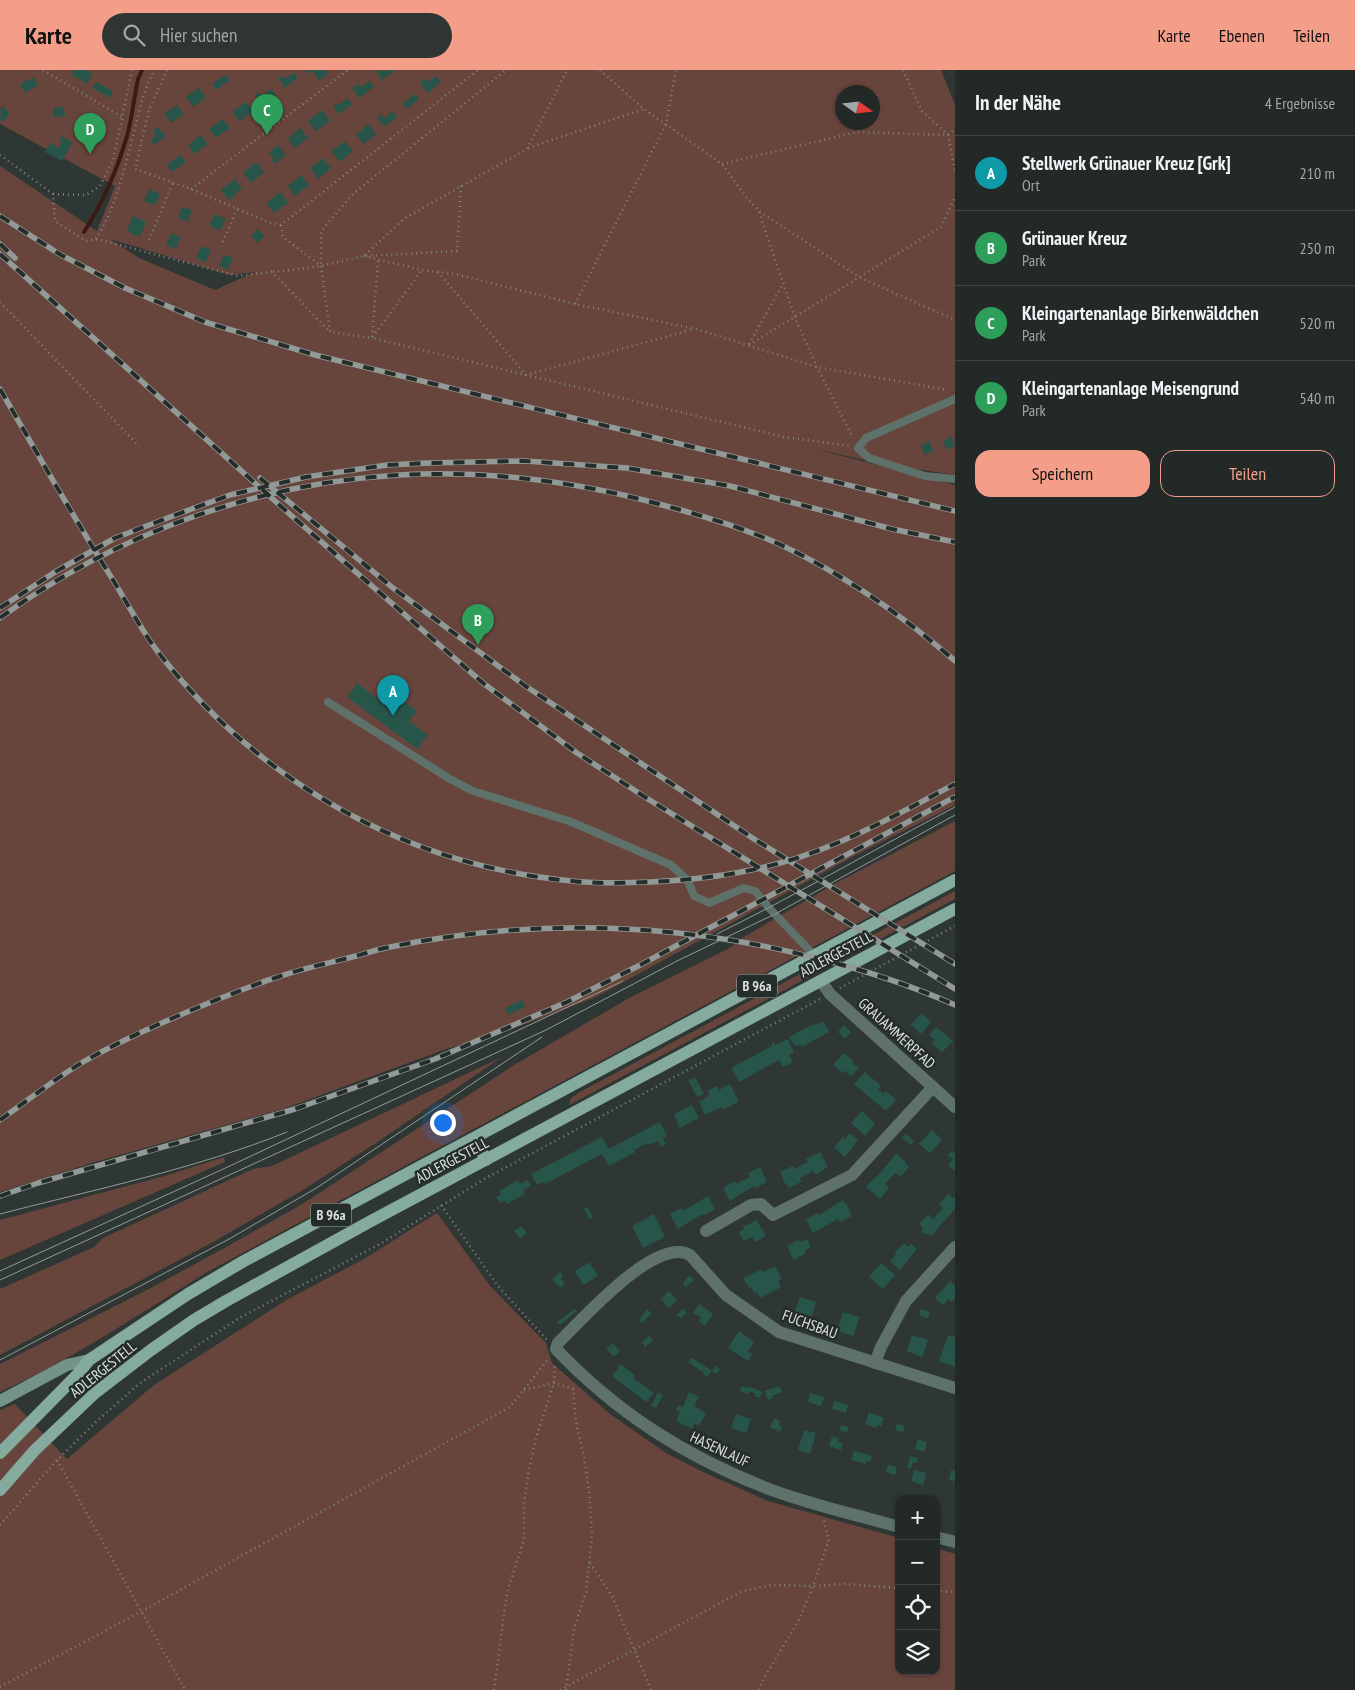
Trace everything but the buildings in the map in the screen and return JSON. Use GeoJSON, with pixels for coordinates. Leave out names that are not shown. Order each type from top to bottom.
{"type":"FeatureCollection","features":[{"type":"Feature","properties":{"kind":"main road","name":"ADLERGESTELL"},"geometry":{"type":"LineString","coordinates":[[0,1453],[78,1374],[89,1360],[188,1294],[244,1261],[955,880]]}},
{"type":"Feature","properties":{"kind":"main road","name":"ADLERGESTELL"},"geometry":{"type":"LineString","coordinates":[[0,1490],[35,1450],[96,1393],[151,1350],[194,1320],[486,1160],[955,909]]}},
{"type":"Feature","properties":{"kind":"main road"},"geometry":{"type":"LineString","coordinates":[[475,1138],[486,1160]]}},
{"type":"Feature","properties":{"kind":"main road","name":"ADLERGESTELL"},"geometry":{"type":"LineString","coordinates":[[0,1401],[67,1365],[89,1360]]}},
{"type":"Feature","properties":{"kind":"street","name":"GRAUAMMERPFAD"},"geometry":{"type":"LineString","coordinates":[[821,981],[830,994],[955,1107]]}},
{"type":"Feature","properties":{"kind":"street"},"geometry":{"type":"LineString","coordinates":[[706,1231],[751,1205],[760,1204],[773,1215],[852,1175],[933,1086]]}},
{"type":"Feature","properties":{"kind":"street"},"geometry":{"type":"LineString","coordinates":[[876,1363],[881,1347],[906,1301],[955,1247]]}},
{"type":"Feature","properties":{"kind":"street","name":"FUCHSBAU"},"geometry":{"type":"LineString","coordinates":[[556,1349],[558,1343],[623,1280],[647,1262],[677,1252],[684,1252],[690,1255],[726,1295],[778,1332],[955,1388]]}},
{"type":"Feature","properties":{"kind":"street","name":"HASENLAUF"},"geometry":{"type":"LineString","coordinates":[[556,1349],[587,1380],[623,1410],[674,1445],[710,1464],[765,1488],[895,1526]]}},
{"type":"Feature","properties":{"kind":"street"},"geometry":{"type":"LineString","coordinates":[[940,1538],[955,1542]]}},
{"type":"Feature","properties":{"kind":"lane"},"geometry":{"type":"LineString","coordinates":[[955,399],[866,438],[858,448],[869,458],[925,476],[955,479]]}},
{"type":"Feature","properties":{"kind":"lane"},"geometry":{"type":"LineString","coordinates":[[328,702],[450,779],[473,791],[569,821],[671,865],[688,881],[694,896],[709,903],[744,888],[756,891],[769,908],[814,955]]}},
{"type":"Feature","properties":{"kind":"path"},"geometry":{"type":"LineString","coordinates":[[43,70],[122,117]]}},
{"type":"Feature","properties":{"kind":"path"},"geometry":{"type":"LineString","coordinates":[[0,154],[53,194],[86,195],[100,186],[112,161],[132,70]]}},
{"type":"Feature","properties":{"kind":"path"},"geometry":{"type":"LineString","coordinates":[[96,239],[107,221],[117,194],[146,84],[155,70]]}},
{"type":"Feature","properties":{"kind":"path"},"geometry":{"type":"LineString","coordinates":[[167,70],[149,110],[135,169],[191,189],[270,223],[280,225],[478,70]]}},
{"type":"Feature","properties":{"kind":"path"},"geometry":{"type":"LineString","coordinates":[[191,189],[348,70]]}},
{"type":"Feature","properties":{"kind":"path"},"geometry":{"type":"LineString","coordinates":[[330,332],[321,266],[321,231],[352,194],[506,70]]}},
{"type":"Feature","properties":{"kind":"path"},"geometry":{"type":"LineString","coordinates":[[527,148],[567,70]]}},
{"type":"Feature","properties":{"kind":"path"},"geometry":{"type":"LineString","coordinates":[[600,70],[644,110],[722,164],[746,197],[759,211],[859,277],[955,320]]}},
{"type":"Feature","properties":{"kind":"path"},"geometry":{"type":"LineString","coordinates":[[575,304],[666,124],[676,70]]}},
{"type":"Feature","properties":{"kind":"path"},"geometry":{"type":"LineString","coordinates":[[903,70],[922,111],[948,135],[955,171]]}},
{"type":"Feature","properties":{"kind":"path"},"geometry":{"type":"LineString","coordinates":[[364,256],[404,218],[527,148],[644,110]]}},
{"type":"Feature","properties":{"kind":"path"},"geometry":{"type":"LineString","coordinates":[[722,164],[856,132],[948,135],[955,129]]}},
{"type":"Feature","properties":{"kind":"path"},"geometry":{"type":"LineString","coordinates":[[149,240],[173,182]]}},
{"type":"Feature","properties":{"kind":"path"},"geometry":{"type":"LineString","coordinates":[[53,194],[55,221],[86,241],[96,239],[238,276],[321,266],[364,256],[457,250],[461,186]]}},
{"type":"Feature","properties":{"kind":"path"},"geometry":{"type":"LineString","coordinates":[[748,346],[941,227],[955,197]]}},
{"type":"Feature","properties":{"kind":"path"},"geometry":{"type":"LineString","coordinates":[[223,242],[237,209]]}},
{"type":"Feature","properties":{"kind":"path"},"geometry":{"type":"LineString","coordinates":[[759,211],[795,318],[858,448]]}},
{"type":"Feature","properties":{"kind":"path"},"geometry":{"type":"LineString","coordinates":[[280,225],[283,237],[321,266]]}},
{"type":"Feature","properties":{"kind":"path"},"geometry":{"type":"LineString","coordinates":[[364,256],[422,270],[456,274],[575,304],[696,329],[817,366],[955,392]]}},
{"type":"Feature","properties":{"kind":"path"},"geometry":{"type":"LineString","coordinates":[[372,338],[378,260]]}},
{"type":"Feature","properties":{"kind":"path"},"geometry":{"type":"LineString","coordinates":[[372,338],[422,270]]}},
{"type":"Feature","properties":{"kind":"path"},"geometry":{"type":"LineString","coordinates":[[272,272],[330,332],[372,338],[784,437],[858,448]]}},
{"type":"Feature","properties":{"kind":"path"},"geometry":{"type":"LineString","coordinates":[[438,272],[526,375]]}},
{"type":"Feature","properties":{"kind":"path"},"geometry":{"type":"LineString","coordinates":[[748,346],[783,283]]}},
{"type":"Feature","properties":{"kind":"path"},"geometry":{"type":"LineString","coordinates":[[0,302],[139,446]]}},
{"type":"Feature","properties":{"kind":"path"},"geometry":{"type":"LineString","coordinates":[[526,375],[696,329]]}},
{"type":"Feature","properties":{"kind":"path"},"geometry":{"type":"LineString","coordinates":[[0,1525],[57,1460],[140,1383],[241,1317],[380,1244],[486,1178],[955,926]]}},
{"type":"Feature","properties":{"kind":"path"},"geometry":{"type":"LineString","coordinates":[[441,1205],[498,1286],[556,1349],[554,1383],[536,1438],[529,1469],[524,1503],[524,1539],[508,1593],[494,1690]]}},
{"type":"Feature","properties":{"kind":"path"},"geometry":{"type":"LineString","coordinates":[[0,1687],[142,1611],[510,1407],[556,1349]]}},
{"type":"Feature","properties":{"kind":"path"},"geometry":{"type":"LineString","coordinates":[[524,1390],[554,1383],[573,1389],[576,1423],[584,1456],[589,1490],[592,1535],[586,1592],[574,1629],[566,1688]]}},
{"type":"Feature","properties":{"kind":"path"},"geometry":{"type":"LineString","coordinates":[[57,1460],[185,1690]]}},
{"type":"Feature","properties":{"kind":"path"},"geometry":{"type":"LineString","coordinates":[[759,1690],[800,1618],[828,1540],[823,1518],[813,1503]]}},
{"type":"Feature","properties":{"kind":"path"},"geometry":{"type":"LineString","coordinates":[[589,1562],[612,1596],[651,1690]]}},
{"type":"Feature","properties":{"kind":"path"},"geometry":{"type":"LineString","coordinates":[[560,1690],[740,1592],[771,1585],[813,1586],[845,1584],[895,1588]]}},
{"type":"Feature","properties":{"kind":"path"},"geometry":{"type":"LineString","coordinates":[[940,1591],[955,1592]]}},
{"type":"Feature","properties":{"kind":"shaded area"},"geometry":{"type":"Polygon","coordinates":[[[0,70],[941,70],[955,105],[955,475],[878,463],[811,448],[955,485],[955,805],[856,855],[596,997],[539,1019],[446,1049],[283,1109],[95,1162],[0,1192],[0,166],[97,231],[115,186],[0,124],[0,70]],[[110,239],[139,258],[215,290],[255,272],[230,275],[110,239]]]}},
{"type":"Feature","properties":{"kind":"shaded area"},"geometry":{"type":"Polygon","coordinates":[[[955,821],[955,871],[209,1271],[80,1350],[0,1392],[0,1364],[149,1289],[304,1203],[514,1065],[631,997],[728,949],[747,935],[836,883],[955,821]]]}},
{"type":"Feature","properties":{"kind":"shaded area"},"geometry":{"type":"Polygon","coordinates":[[[955,891],[955,899],[569,1105],[571,1098],[580,1092],[955,891]]]}},
{"type":"Feature","properties":{"kind":"shaded area"},"geometry":{"type":"Polygon","coordinates":[[[502,1057],[303,1190],[213,1242],[0,1355],[0,1289],[94,1247],[103,1238],[253,1169],[272,1166],[502,1057]]]}},
{"type":"Feature","properties":{"kind":"shaded area"},"geometry":{"type":"Polygon","coordinates":[[[224,1157],[225,1162],[0,1260],[0,1220],[168,1175],[224,1157]]]}},
{"type":"Feature","properties":{"kind":"shaded area"},"geometry":{"type":"Polygon","coordinates":[[[437,1213],[491,1287],[546,1343],[552,1363],[610,1414],[666,1453],[768,1501],[895,1537],[895,1675],[940,1675],[940,1549],[955,1554],[955,1690],[0,1690],[0,1410],[15,1404],[67,1459],[154,1385],[288,1299],[364,1259],[437,1213]]]}},
{"type":"Feature","properties":{"kind":"waterway"},"geometry":{"type":"LineString","coordinates":[[84,232],[103,198],[119,162],[129,129],[138,79],[142,70]]}},
{"type":"Feature","properties":{"kind":"tram line"},"geometry":{"type":"LineString","coordinates":[[717,934],[955,807]]}},
{"type":"Feature","properties":{"kind":"tram line"},"geometry":{"type":"LineString","coordinates":[[0,1280],[546,1030],[679,960],[775,914],[955,815]]}},
{"type":"Feature","properties":{"kind":"tram line"},"geometry":{"type":"LineString","coordinates":[[0,1271],[232,1165],[623,981]]}},
{"type":"Feature","properties":{"kind":"tram line"},"geometry":{"type":"LineString","coordinates":[[0,1360],[231,1238],[318,1187],[542,1037]]}},
{"type":"Feature","properties":{"kind":"tram line"},"geometry":{"type":"LineString","coordinates":[[0,1214],[181,1168],[287,1132]]}},
{"type":"Feature","properties":{"kind":"railway"},"geometry":{"type":"LineString","coordinates":[[0,216],[61,255],[125,288],[205,322],[315,355],[955,511]]}},
{"type":"Feature","properties":{"kind":"railway"},"geometry":{"type":"LineString","coordinates":[[0,244],[15,258]]}},
{"type":"Feature","properties":{"kind":"railway"},"geometry":{"type":"LineString","coordinates":[[0,254],[285,510],[483,683],[577,753],[955,989]]}},
{"type":"Feature","properties":{"kind":"railway"},"geometry":{"type":"LineString","coordinates":[[0,389],[146,635],[198,699],[242,741],[290,778],[341,810],[395,836],[452,857],[511,872],[592,883],[683,880],[748,871],[803,856],[848,838],[955,784]]}},
{"type":"Feature","properties":{"kind":"railway"},"geometry":{"type":"LineString","coordinates":[[0,608],[55,572],[115,538],[178,514],[230,495],[306,477],[387,465],[525,461],[627,468],[730,486],[892,529],[955,542]]}},
{"type":"Feature","properties":{"kind":"railway"},"geometry":{"type":"LineString","coordinates":[[0,618],[44,588],[91,561],[140,538],[190,518],[241,502],[293,489],[346,480],[399,475],[467,474],[534,480],[601,490],[680,510],[752,533],[803,556],[849,582],[893,612],[955,661]]}},
{"type":"Feature","properties":{"kind":"railway"},"geometry":{"type":"LineString","coordinates":[[260,478],[393,588],[524,685],[754,839],[955,964]]}},
{"type":"Feature","properties":{"kind":"railway"},"geometry":{"type":"LineString","coordinates":[[0,1196],[38,1183],[295,1109],[435,1059],[567,1002],[955,797]]}},
{"type":"Feature","properties":{"kind":"railway"},"geometry":{"type":"LineString","coordinates":[[0,1120],[83,1062],[168,1020],[256,984],[381,949],[497,931],[550,928],[604,928],[710,937],[816,958],[869,973],[955,1005]]}},
{"type":"Feature","properties":{"kind":"place","name":"Kleingartenanlage Birkenwäldchen"},"geometry":{"type":"Point","coordinates":[267,135]}},
{"type":"Feature","properties":{"kind":"place","name":"Kleingartenanlage Meisengrund"},"geometry":{"type":"Point","coordinates":[90,154]}},
{"type":"Feature","properties":{"kind":"place","name":"Grünauer Kreuz"},"geometry":{"type":"Point","coordinates":[478,645]}},
{"type":"Feature","properties":{"kind":"place","name":"Stellwerk Grünauer Kreuz [Grk]"},"geometry":{"type":"Point","coordinates":[393,716]}}]}
